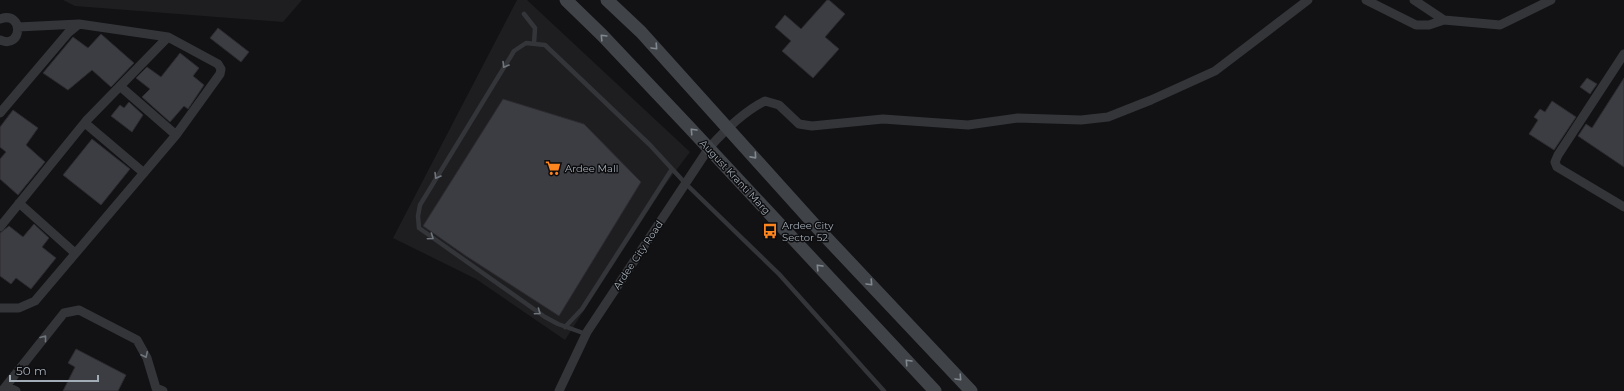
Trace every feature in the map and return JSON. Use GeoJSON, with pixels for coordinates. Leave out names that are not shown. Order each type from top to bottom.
{"type":"FeatureCollection","features":[{"type":"Feature","properties":{"kind":"main road","name":"August Kranti Marg"},"geometry":{"type":"LineString","coordinates":[[566,0],[602,35],[709,148],[935,391]]}},
{"type":"Feature","properties":{"kind":"main road"},"geometry":{"type":"LineString","coordinates":[[607,0],[641,32],[728,126],[822,233],[971,391]]}},
{"type":"Feature","properties":{"kind":"street","name":"Ardee City Road"},"geometry":{"type":"LineString","coordinates":[[559,391],[586,334],[709,148],[728,126],[765,101],[778,105],[799,124],[812,126],[882,119],[968,125],[1018,118],[1081,120],[1108,117],[1151,100],[1215,70],[1308,0]]}},
{"type":"Feature","properties":{"kind":"street"},"geometry":{"type":"LineString","coordinates":[[1366,0],[1416,25],[1429,25],[1444,20],[1500,25],[1551,0]]}},
{"type":"Feature","properties":{"kind":"street"},"geometry":{"type":"LineString","coordinates":[[1414,0],[1444,20]]}},
{"type":"Feature","properties":{"kind":"street"},"geometry":{"type":"LineString","coordinates":[[0,19],[9,18],[13,20],[18,27],[18,32],[13,40],[0,40]]}},
{"type":"Feature","properties":{"kind":"street"},"geometry":{"type":"LineString","coordinates":[[0,308],[19,308],[35,301],[74,253],[176,135],[220,74],[221,69],[218,64],[168,37],[79,24],[18,27]]}},
{"type":"Feature","properties":{"kind":"street"},"geometry":{"type":"LineString","coordinates":[[0,113],[68,33],[79,24]]}},
{"type":"Feature","properties":{"kind":"street"},"geometry":{"type":"LineString","coordinates":[[0,227],[85,123],[168,37]]}},
{"type":"Feature","properties":{"kind":"street"},"geometry":{"type":"LineString","coordinates":[[1624,54],[1558,155],[1555,162],[1557,167],[1624,207]]}},
{"type":"Feature","properties":{"kind":"street"},"geometry":{"type":"LineString","coordinates":[[121,87],[176,135]]}},
{"type":"Feature","properties":{"kind":"street"},"geometry":{"type":"LineString","coordinates":[[85,123],[144,173]]}},
{"type":"Feature","properties":{"kind":"street"},"geometry":{"type":"LineString","coordinates":[[20,203],[74,253]]}},
{"type":"Feature","properties":{"kind":"street"},"geometry":{"type":"LineString","coordinates":[[16,391],[4,389],[64,313],[79,310],[137,340],[147,358],[156,388],[163,391]]}},
{"type":"Feature","properties":{"kind":"lane"},"geometry":{"type":"LineString","coordinates":[[524,14],[536,28],[534,44]]}},
{"type":"Feature","properties":{"kind":"lane"},"geometry":{"type":"LineString","coordinates":[[586,334],[565,327],[545,317],[419,228],[418,216],[420,205],[514,51],[526,43],[546,45],[650,144],[686,184],[779,274],[884,391]]}},
{"type":"Feature","properties":{"kind":"lane"},"geometry":{"type":"LineString","coordinates":[[565,327],[582,309],[672,169]]}},
{"type":"Feature","properties":{"kind":"shaded area"},"geometry":{"type":"Polygon","coordinates":[[[63,0],[302,0],[283,22],[75,6],[63,0]]]}},
{"type":"Feature","properties":{"kind":"shaded area","name":"Ardee Mall"},"geometry":{"type":"Polygon","coordinates":[[[517,0],[527,0],[690,152],[665,185],[565,340],[476,279],[393,238],[517,0]]]}},
{"type":"Feature","properties":{"kind":"building"},"geometry":{"type":"Polygon","coordinates":[[[827,0],[829,0],[845,14],[825,37],[839,49],[813,78],[782,51],[791,41],[775,27],[785,15],[801,29],[827,0]]]}},
{"type":"Feature","properties":{"kind":"building"},"geometry":{"type":"Polygon","coordinates":[[[218,28],[249,52],[241,62],[210,38],[218,28]]]}},
{"type":"Feature","properties":{"kind":"building"},"geometry":{"type":"Polygon","coordinates":[[[101,34],[134,63],[111,87],[92,70],[68,90],[43,73],[73,37],[88,48],[101,34]]]}},
{"type":"Feature","properties":{"kind":"building"},"geometry":{"type":"Polygon","coordinates":[[[180,53],[199,68],[193,76],[204,85],[188,109],[184,106],[170,122],[142,97],[150,89],[136,78],[147,67],[161,77],[180,53]]]}},
{"type":"Feature","properties":{"kind":"building"},"geometry":{"type":"Polygon","coordinates":[[[1587,78],[1597,84],[1590,94],[1580,87],[1587,78]]]}},
{"type":"Feature","properties":{"kind":"building"},"geometry":{"type":"Polygon","coordinates":[[[1624,78],[1624,167],[1578,136],[1586,124],[1592,128],[1624,78]]]}},
{"type":"Feature","properties":{"kind":"building"},"geometry":{"type":"Polygon","coordinates":[[[503,99],[584,124],[641,182],[559,316],[466,256],[423,226],[503,99]]]}},
{"type":"Feature","properties":{"kind":"building"},"geometry":{"type":"Polygon","coordinates":[[[1552,101],[1576,117],[1554,150],[1529,134],[1538,120],[1534,117],[1540,109],[1545,112],[1552,101]]]}},
{"type":"Feature","properties":{"kind":"building"},"geometry":{"type":"Polygon","coordinates":[[[129,102],[143,115],[132,132],[111,116],[120,105],[124,108],[129,102]]]}},
{"type":"Feature","properties":{"kind":"building"},"geometry":{"type":"Polygon","coordinates":[[[13,110],[38,128],[26,145],[45,162],[18,195],[0,179],[0,159],[6,152],[0,147],[0,127],[13,110]]]}},
{"type":"Feature","properties":{"kind":"building"},"geometry":{"type":"Polygon","coordinates":[[[92,139],[130,169],[101,205],[63,175],[92,139]]]}},
{"type":"Feature","properties":{"kind":"building"},"geometry":{"type":"Polygon","coordinates":[[[34,224],[49,238],[42,247],[56,258],[31,289],[16,278],[11,284],[0,276],[0,233],[9,226],[23,237],[34,224]]]}},
{"type":"Feature","properties":{"kind":"building"},"geometry":{"type":"Polygon","coordinates":[[[76,349],[126,375],[118,391],[63,391],[75,367],[68,363],[76,349]]]}},
{"type":"Feature","properties":{"kind":"place","name":"Ardee Mall"},"geometry":{"type":"Point","coordinates":[553,168]}},
{"type":"Feature","properties":{"kind":"place","name":"Ardee City Sector 52"},"geometry":{"type":"Point","coordinates":[770,231]}}]}
